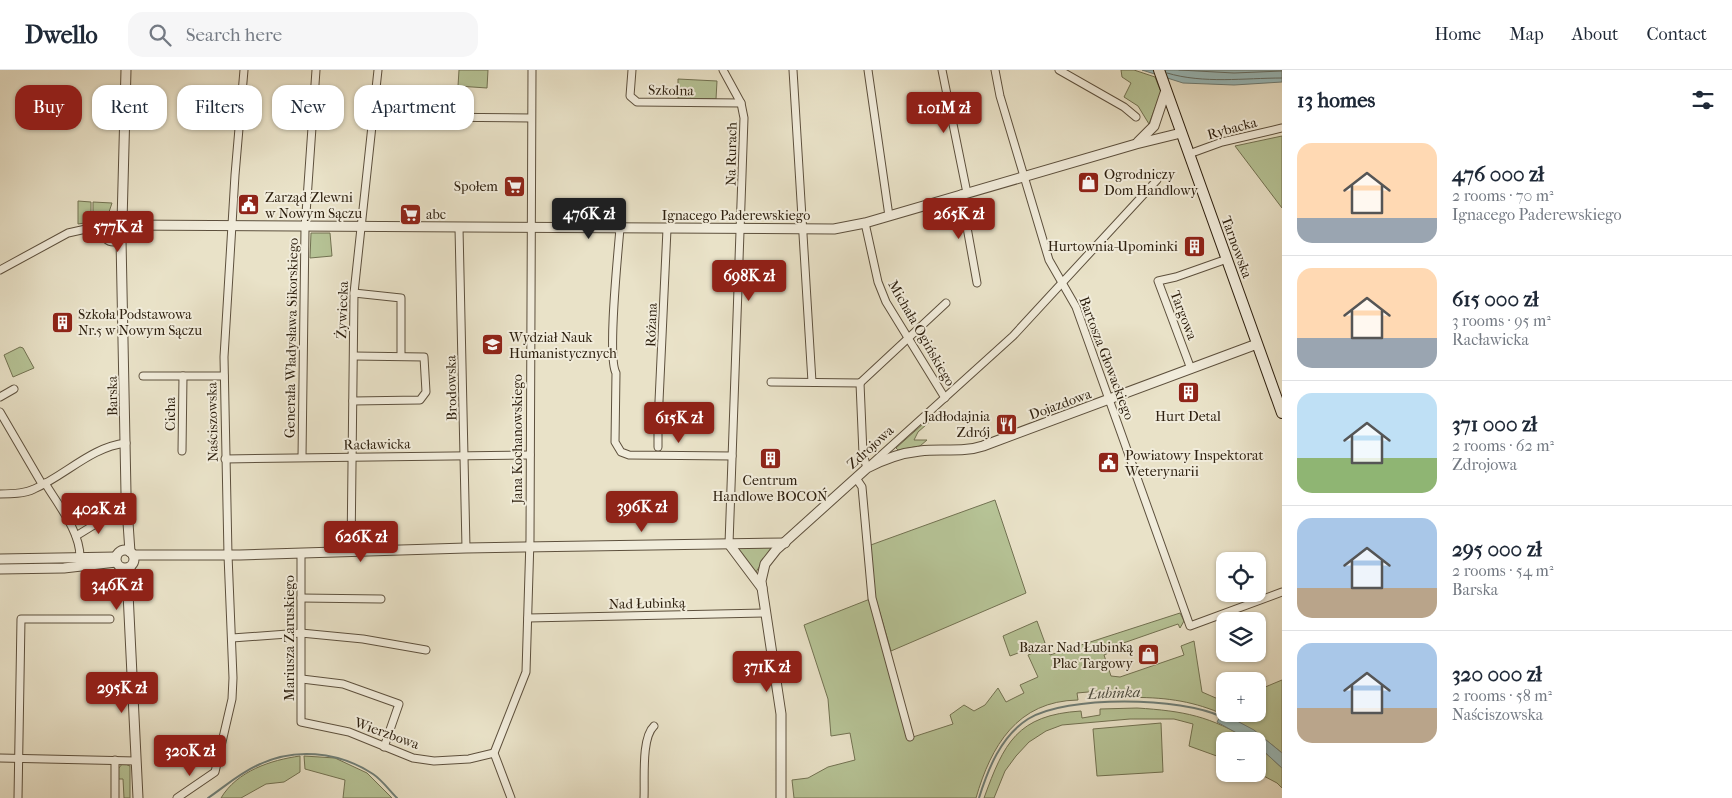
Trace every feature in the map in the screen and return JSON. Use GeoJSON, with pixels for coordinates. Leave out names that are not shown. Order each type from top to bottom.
{"type":"FeatureCollection","features":[{"type":"Feature","properties":{"kind":"main road","name":"Tarnowska"},"geometry":{"type":"LineString","coordinates":[[1159,70],[1282,413]]}},
{"type":"Feature","properties":{"kind":"street","name":"Barska"},"geometry":{"type":"LineString","coordinates":[[126,70],[123,202],[120,230],[128,533],[125,559],[138,798]]}},
{"type":"Feature","properties":{"kind":"street","name":"Naściszowska"},"geometry":{"type":"LineString","coordinates":[[177,798],[215,772],[232,699],[232,638],[225,459],[224,376],[232,226],[244,70]]}},
{"type":"Feature","properties":{"kind":"street","name":"Generała Władysława Sikorskiego"},"geometry":{"type":"LineString","coordinates":[[302,457],[305,228],[316,70]]}},
{"type":"Feature","properties":{"kind":"street","name":"Żywiecka"},"geometry":{"type":"LineString","coordinates":[[377,85],[378,70]]}},
{"type":"Feature","properties":{"kind":"street","name":"Jana Kochanowskiego"},"geometry":{"type":"LineString","coordinates":[[494,753],[526,672],[530,456],[532,70]]}},
{"type":"Feature","properties":{"kind":"street","name":"Szkolna"},"geometry":{"type":"LineString","coordinates":[[632,70],[630,96],[637,102],[741,104]]}},
{"type":"Feature","properties":{"kind":"street","name":"Na Rurach"},"geometry":{"type":"LineString","coordinates":[[723,70],[741,104],[744,118],[729,544]]}},
{"type":"Feature","properties":{"kind":"street"},"geometry":{"type":"LineString","coordinates":[[793,70],[812,382]]}},
{"type":"Feature","properties":{"kind":"street"},"geometry":{"type":"LineString","coordinates":[[868,70],[889,216]]}},
{"type":"Feature","properties":{"kind":"street"},"geometry":{"type":"LineString","coordinates":[[942,70],[964,194],[977,283]]}},
{"type":"Feature","properties":{"kind":"street","name":"Bartosza Głowackiego"},"geometry":{"type":"LineString","coordinates":[[995,70],[1023,177],[1049,260],[1073,299],[1190,626],[1282,592]]}},
{"type":"Feature","properties":{"kind":"street"},"geometry":{"type":"LineString","coordinates":[[1059,70],[1124,107],[1136,117]]}},
{"type":"Feature","properties":{"kind":"street","name":"Ignacego Paderewskiego"},"geometry":{"type":"LineString","coordinates":[[1136,144],[1154,126],[1166,90]]}},
{"type":"Feature","properties":{"kind":"street"},"geometry":{"type":"LineString","coordinates":[[474,118],[531,118]]}},
{"type":"Feature","properties":{"kind":"street","name":"Rybacka"},"geometry":{"type":"LineString","coordinates":[[1189,154],[1222,142],[1282,128]]}},
{"type":"Feature","properties":{"kind":"street","name":"Żywiecka"},"geometry":{"type":"LineString","coordinates":[[351,551],[354,293],[372,130]]}},
{"type":"Feature","properties":{"kind":"street","name":"Ignacego Paderewskiego"},"geometry":{"type":"LineString","coordinates":[[120,230],[144,226],[804,230],[834,228],[889,216],[1136,144],[1181,133]]}},
{"type":"Feature","properties":{"kind":"street","name":"Zdrojowa"},"geometry":{"type":"LineString","coordinates":[[781,798],[782,714],[762,588],[762,574],[765,564],[785,543],[1013,336],[1157,180]]}},
{"type":"Feature","properties":{"kind":"street","name":"Michała Ogińskiego"},"geometry":{"type":"LineString","coordinates":[[865,222],[878,282],[886,302],[945,398]]}},
{"type":"Feature","properties":{"kind":"street","name":"Brodowska"},"geometry":{"type":"LineString","coordinates":[[460,228],[466,548]]}},
{"type":"Feature","properties":{"kind":"street"},"geometry":{"type":"LineString","coordinates":[[620,228],[613,342],[613,367],[616,373],[615,442],[618,449],[629,455],[732,456]]}},
{"type":"Feature","properties":{"kind":"street"},"geometry":{"type":"LineString","coordinates":[[0,270],[68,233],[87,229],[120,230]]}},
{"type":"Feature","properties":{"kind":"street"},"geometry":{"type":"LineString","coordinates":[[104,229],[107,239],[120,230]]}},
{"type":"Feature","properties":{"kind":"street","name":"Różana"},"geometry":{"type":"LineString","coordinates":[[658,448],[667,229]]}},
{"type":"Feature","properties":{"kind":"street","name":"Targowa"},"geometry":{"type":"LineString","coordinates":[[1191,369],[1158,281],[1176,277],[1227,259]]}},
{"type":"Feature","properties":{"kind":"street"},"geometry":{"type":"LineString","coordinates":[[354,293],[401,298],[401,356]]}},
{"type":"Feature","properties":{"kind":"street"},"geometry":{"type":"LineString","coordinates":[[771,382],[860,383],[946,303]]}},
{"type":"Feature","properties":{"kind":"street","name":"Dojazdowa"},"geometry":{"type":"LineString","coordinates":[[868,468],[889,458],[910,452],[972,450],[1257,344]]}},
{"type":"Feature","properties":{"kind":"street"},"geometry":{"type":"LineString","coordinates":[[353,401],[422,399],[426,392],[425,358],[422,356],[354,356]]}},
{"type":"Feature","properties":{"kind":"street"},"geometry":{"type":"LineString","coordinates":[[143,376],[224,376]]}},
{"type":"Feature","properties":{"kind":"street","name":"Cicha"},"geometry":{"type":"LineString","coordinates":[[182,376],[182,451]]}},
{"type":"Feature","properties":{"kind":"street"},"geometry":{"type":"LineString","coordinates":[[860,383],[863,454],[868,468]]}},
{"type":"Feature","properties":{"kind":"street"},"geometry":{"type":"LineString","coordinates":[[0,397],[14,389]]}},
{"type":"Feature","properties":{"kind":"street"},"geometry":{"type":"LineString","coordinates":[[0,412],[76,536],[80,546],[80,557]]}},
{"type":"Feature","properties":{"kind":"street"},"geometry":{"type":"LineString","coordinates":[[658,423],[689,424]]}},
{"type":"Feature","properties":{"kind":"street"},"geometry":{"type":"LineString","coordinates":[[0,494],[28,492],[103,448],[126,443]]}},
{"type":"Feature","properties":{"kind":"street","name":"Racławicka"},"geometry":{"type":"LineString","coordinates":[[225,459],[530,456]]}},
{"type":"Feature","properties":{"kind":"street"},"geometry":{"type":"LineString","coordinates":[[856,478],[862,487],[872,598],[910,737]]}},
{"type":"Feature","properties":{"kind":"street"},"geometry":{"type":"LineString","coordinates":[[76,536],[107,518],[116,517]]}},
{"type":"Feature","properties":{"kind":"street"},"geometry":{"type":"LineString","coordinates":[[0,570],[64,568],[125,559],[167,556],[228,556],[466,548],[785,543]]}},
{"type":"Feature","properties":{"kind":"street"},"geometry":{"type":"LineString","coordinates":[[729,544],[762,588]]}},
{"type":"Feature","properties":{"kind":"street","name":"Mariusza Zaruskiego"},"geometry":{"type":"LineString","coordinates":[[301,722],[302,553]]}},
{"type":"Feature","properties":{"kind":"street"},"geometry":{"type":"LineString","coordinates":[[0,559],[80,557],[125,559]]}},
{"type":"Feature","properties":{"kind":"street"},"geometry":{"type":"LineString","coordinates":[[301,598],[381,599]]}},
{"type":"Feature","properties":{"kind":"street","name":"Nad Łubinką"},"geometry":{"type":"LineString","coordinates":[[528,618],[766,613]]}},
{"type":"Feature","properties":{"kind":"street"},"geometry":{"type":"LineString","coordinates":[[18,798],[21,619],[110,619]]}},
{"type":"Feature","properties":{"kind":"street"},"geometry":{"type":"LineString","coordinates":[[232,638],[301,633],[363,639],[426,650]]}},
{"type":"Feature","properties":{"kind":"street"},"geometry":{"type":"LineString","coordinates":[[302,679],[344,684],[399,704],[384,747]]}},
{"type":"Feature","properties":{"kind":"street","name":"Wierzbowa"},"geometry":{"type":"LineString","coordinates":[[301,722],[348,732],[413,758],[434,761],[470,760],[494,753]]}},
{"type":"Feature","properties":{"kind":"street"},"geometry":{"type":"LineString","coordinates":[[644,798],[646,742],[648,731],[654,726]]}},
{"type":"Feature","properties":{"kind":"street"},"geometry":{"type":"LineString","coordinates":[[494,753],[511,798]]}},
{"type":"Feature","properties":{"kind":"street"},"geometry":{"type":"LineString","coordinates":[[0,758],[136,761]]}},
{"type":"Feature","properties":{"kind":"street"},"geometry":{"type":"LineString","coordinates":[[115,760],[115,798]]}},
{"type":"Feature","properties":{"kind":"green space"},"geometry":{"type":"Polygon","coordinates":[[[459,70],[488,70],[487,88],[474,87],[474,85],[458,85],[459,70]]]}},
{"type":"Feature","properties":{"kind":"green space"},"geometry":{"type":"Polygon","coordinates":[[[1121,70],[1134,70],[1155,77],[1161,92],[1149,124],[1138,106],[1124,97],[1131,83],[1122,77],[1121,70]]]}},
{"type":"Feature","properties":{"kind":"green space"},"geometry":{"type":"Polygon","coordinates":[[[678,79],[717,81],[716,99],[678,98],[678,79]]]}},
{"type":"Feature","properties":{"kind":"green space"},"geometry":{"type":"Polygon","coordinates":[[[1282,136],[1282,208],[1235,146],[1282,136]]]}},
{"type":"Feature","properties":{"kind":"green space"},"geometry":{"type":"Polygon","coordinates":[[[78,201],[91,202],[91,222],[78,224],[78,201]]]}},
{"type":"Feature","properties":{"kind":"green space"},"geometry":{"type":"Polygon","coordinates":[[[93,202],[112,203],[107,218],[93,222],[93,202]]]}},
{"type":"Feature","properties":{"kind":"green space"},"geometry":{"type":"Polygon","coordinates":[[[311,233],[330,233],[332,256],[310,258],[311,233]]]}},
{"type":"Feature","properties":{"kind":"green space"},"geometry":{"type":"Polygon","coordinates":[[[20,347],[23,348],[34,368],[13,377],[4,355],[20,347]]]}},
{"type":"Feature","properties":{"kind":"green space"},"geometry":{"type":"Polygon","coordinates":[[[933,415],[937,421],[934,418],[918,432],[914,440],[927,440],[920,446],[898,450],[896,448],[933,415]]]}},
{"type":"Feature","properties":{"kind":"green space"},"geometry":{"type":"Polygon","coordinates":[[[995,500],[1026,593],[891,651],[875,596],[868,546],[995,500]]]}},
{"type":"Feature","properties":{"kind":"green space"},"geometry":{"type":"Polygon","coordinates":[[[740,546],[772,547],[773,549],[756,572],[738,552],[740,546]]]}},
{"type":"Feature","properties":{"kind":"green space"},"geometry":{"type":"Polygon","coordinates":[[[870,599],[913,737],[953,724],[950,715],[964,705],[974,711],[985,705],[998,688],[1006,702],[1024,693],[1020,685],[1038,677],[1028,655],[1047,647],[1050,655],[1180,613],[1184,621],[1180,628],[1178,624],[1109,648],[1111,652],[1104,655],[1111,676],[1120,677],[1184,655],[1181,646],[1194,641],[1202,692],[1216,698],[1216,711],[1175,700],[1152,698],[1100,699],[1099,691],[1077,693],[1078,700],[1057,702],[1038,708],[1010,730],[999,744],[990,761],[976,798],[794,798],[792,780],[808,778],[828,767],[855,760],[850,733],[831,736],[828,699],[804,625],[870,599]]]}},
{"type":"Feature","properties":{"kind":"green space"},"geometry":{"type":"Polygon","coordinates":[[[1037,621],[1045,643],[1010,656],[1003,636],[1037,621]]]}},
{"type":"Feature","properties":{"kind":"green space"},"geometry":{"type":"Polygon","coordinates":[[[1282,680],[1282,753],[1266,741],[1266,732],[1254,732],[1237,722],[1266,722],[1266,687],[1282,680]]]}},
{"type":"Feature","properties":{"kind":"green space"},"geometry":{"type":"Polygon","coordinates":[[[1137,708],[1183,713],[1209,720],[1234,732],[1216,732],[1216,756],[1189,746],[1193,724],[1174,719],[1130,719],[1062,725],[1046,731],[1029,742],[1005,771],[994,798],[984,798],[1007,747],[1016,735],[1027,726],[1059,714],[1081,711],[1082,718],[1100,715],[1100,709],[1137,708]]]}},
{"type":"Feature","properties":{"kind":"green space"},"geometry":{"type":"Polygon","coordinates":[[[1161,723],[1163,772],[1097,776],[1093,729],[1161,723]]]}},
{"type":"Feature","properties":{"kind":"green space"},"geometry":{"type":"Polygon","coordinates":[[[1266,753],[1282,768],[1282,788],[1266,777],[1266,753]]]}},
{"type":"Feature","properties":{"kind":"green space"},"geometry":{"type":"Polygon","coordinates":[[[300,756],[300,772],[284,782],[266,784],[241,798],[221,798],[236,781],[256,768],[278,760],[300,756]]]}},
{"type":"Feature","properties":{"kind":"green space"},"geometry":{"type":"Polygon","coordinates":[[[304,756],[335,758],[367,773],[392,798],[343,798],[345,780],[305,769],[304,756]]]}},
{"type":"Feature","properties":{"kind":"green space"},"geometry":{"type":"Polygon","coordinates":[[[123,763],[130,766],[130,798],[124,798],[123,779],[118,779],[118,769],[123,763]]]}},
{"type":"Feature","properties":{"kind":"water"},"geometry":{"type":"Polygon","coordinates":[[[1142,70],[1282,70],[1282,82],[1234,85],[1183,83],[1142,70]]]}},
{"type":"Feature","properties":{"kind":"water"},"geometry":{"type":"Polygon","coordinates":[[[1217,722],[1239,722],[1256,732],[1235,732],[1217,722]]]}},
{"type":"Feature","properties":{"kind":"water"},"geometry":{"type":"Polygon","coordinates":[[[1266,740],[1282,753],[1282,768],[1266,753],[1266,740]]]}},
{"type":"Feature","properties":{"kind":"waterway","name":"Łubinka"},"geometry":{"type":"LineString","coordinates":[[979,798],[991,765],[1010,734],[1028,719],[1046,711],[1069,706],[1124,702],[1180,706],[1204,710],[1216,715]]}},
{"type":"Feature","properties":{"kind":"waterway","name":"Łubinka"},"geometry":{"type":"LineString","coordinates":[[208,798],[256,766],[270,760],[300,754],[330,756],[359,766],[376,776],[397,798]]}},
{"type":"Feature","properties":{"kind":"place","name":"Ogrodniczy Dom Handlowy"},"geometry":{"type":"Point","coordinates":[1088,182]}},
{"type":"Feature","properties":{"kind":"place","name":"Społem"},"geometry":{"type":"Point","coordinates":[514,186]}},
{"type":"Feature","properties":{"kind":"place","name":"Zarząd Zlewni w Nowym Sączu"},"geometry":{"type":"Point","coordinates":[249,205]}},
{"type":"Feature","properties":{"kind":"place","name":"abc"},"geometry":{"type":"Point","coordinates":[410,214]}},
{"type":"Feature","properties":{"kind":"place","name":"Hurtownia-Upominki"},"geometry":{"type":"Point","coordinates":[1194,246]}},
{"type":"Feature","properties":{"kind":"place","name":"Szkoła Podstawowa Nr.5 w Nowym Sączu"},"geometry":{"type":"Point","coordinates":[62,322]}},
{"type":"Feature","properties":{"kind":"place","name":"Wydział Nauk Humanistycznych"},"geometry":{"type":"Point","coordinates":[493,345]}},
{"type":"Feature","properties":{"kind":"place","name":"Hurt Detal"},"geometry":{"type":"Point","coordinates":[1188,393]}},
{"type":"Feature","properties":{"kind":"place","name":"Jadłodajnia Zdrój"},"geometry":{"type":"Point","coordinates":[1006,424]}},
{"type":"Feature","properties":{"kind":"place","name":"Centrum Handlowe BOCOŃ"},"geometry":{"type":"Point","coordinates":[770,458]}},
{"type":"Feature","properties":{"kind":"place","name":"Powiatowy Inspektorat Weterynarii"},"geometry":{"type":"Point","coordinates":[1109,463]}},
{"type":"Feature","properties":{"kind":"place","name":"Bazar Nad Łubinką Plac Targowy"},"geometry":{"type":"Point","coordinates":[1149,655]}}]}
